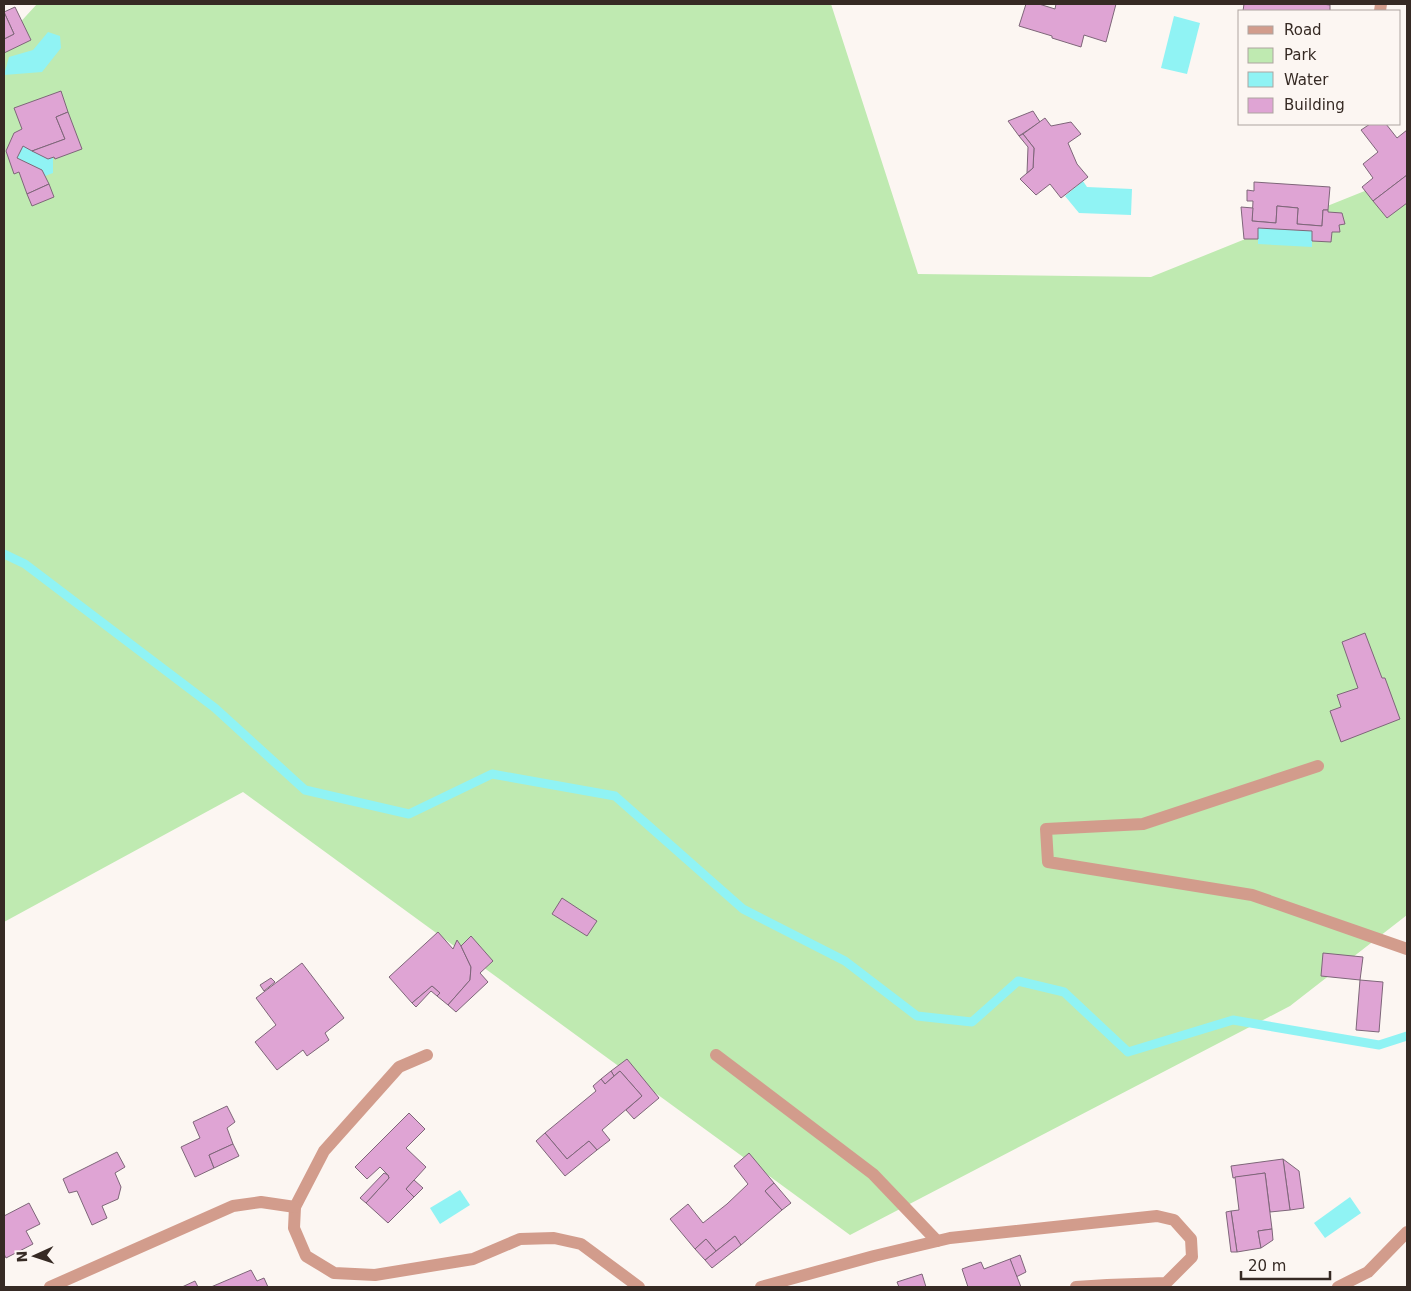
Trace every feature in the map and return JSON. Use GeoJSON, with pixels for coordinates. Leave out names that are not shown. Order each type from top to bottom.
{"type":"FeatureCollection","features":[{"type":"Feature","properties":{"kind":"street"},"geometry":{"type":"LineString","coordinates":[[1318,766],[1143,824],[1046,830],[1048,862],[1252,895],[1407,949]]}},
{"type":"Feature","properties":{"kind":"street"},"geometry":{"type":"LineString","coordinates":[[716,1055],[873,1174],[938,1241]]}},
{"type":"Feature","properties":{"kind":"street"},"geometry":{"type":"LineString","coordinates":[[427,1056],[398,1067],[324,1151],[294,1207],[294,1228],[306,1256],[334,1272],[375,1275],[473,1259],[520,1239],[554,1238],[580,1244],[639,1287]]}},
{"type":"Feature","properties":{"kind":"street"},"geometry":{"type":"LineString","coordinates":[[50,1287],[233,1206],[261,1202],[294,1207]]}},
{"type":"Feature","properties":{"kind":"street"},"geometry":{"type":"LineString","coordinates":[[761,1287],[874,1256],[950,1238],[1157,1216],[1174,1220],[1191,1239],[1192,1257],[1166,1283],[1076,1287]]}},
{"type":"Feature","properties":{"kind":"street"},"geometry":{"type":"LineString","coordinates":[[1338,1287],[1368,1272],[1407,1232]]}},
{"type":"Feature","properties":{"kind":"green space"},"geometry":{"type":"Polygon","coordinates":[[[37,4],[831,4],[918,274],[1151,277],[1407,174],[1407,915],[1290,1006],[850,1235],[243,792],[4,922],[4,40],[37,4]]]}},
{"type":"Feature","properties":{"kind":"water"},"geometry":{"type":"Polygon","coordinates":[[[1174,16],[1200,23],[1187,74],[1161,68],[1174,16]]]}},
{"type":"Feature","properties":{"kind":"water"},"geometry":{"type":"Polygon","coordinates":[[[48,32],[60,36],[61,48],[42,72],[4,75],[9,57],[33,50],[48,32]]]}},
{"type":"Feature","properties":{"kind":"water"},"geometry":{"type":"Polygon","coordinates":[[[23,146],[53,157],[53,173],[45,176],[42,170],[17,158],[23,146]]]}},
{"type":"Feature","properties":{"kind":"water"},"geometry":{"type":"Polygon","coordinates":[[[1083,181],[1087,187],[1132,189],[1131,215],[1079,213],[1065,196],[1083,181]]]}},
{"type":"Feature","properties":{"kind":"water"},"geometry":{"type":"Polygon","coordinates":[[[1258,228],[1312,231],[1312,247],[1258,244],[1258,228]]]}},
{"type":"Feature","properties":{"kind":"water"},"geometry":{"type":"Polygon","coordinates":[[[460,1190],[470,1205],[440,1224],[430,1208],[460,1190]]]}},
{"type":"Feature","properties":{"kind":"water"},"geometry":{"type":"Polygon","coordinates":[[[1350,1197],[1361,1213],[1325,1238],[1314,1223],[1350,1197]]]}},
{"type":"Feature","properties":{"kind":"building"},"geometry":{"type":"Polygon","coordinates":[[[1026,4],[1039,4],[1055,9],[1056,4],[1116,4],[1106,42],[1084,35],[1081,47],[1019,26],[1026,4]]]}},
{"type":"Feature","properties":{"kind":"building"},"geometry":{"type":"Polygon","coordinates":[[[1244,4],[1330,5],[1330,10],[1243,10],[1244,4]]]}},
{"type":"Feature","properties":{"kind":"building"},"geometry":{"type":"Polygon","coordinates":[[[15,7],[31,40],[4,53],[4,39],[14,34],[4,12],[15,7]]]}},
{"type":"Feature","properties":{"kind":"building"},"geometry":{"type":"Polygon","coordinates":[[[4,12],[14,34],[4,39],[4,12]]]}},
{"type":"Feature","properties":{"kind":"building"},"geometry":{"type":"Polygon","coordinates":[[[61,91],[68,112],[56,117],[65,139],[32,151],[23,146],[17,158],[42,170],[49,184],[27,194],[19,172],[14,174],[6,151],[14,133],[22,129],[14,108],[61,91]]]}},
{"type":"Feature","properties":{"kind":"building"},"geometry":{"type":"Polygon","coordinates":[[[1033,111],[1040,122],[1019,136],[1008,121],[1033,111]]]}},
{"type":"Feature","properties":{"kind":"building"},"geometry":{"type":"Polygon","coordinates":[[[68,112],[82,149],[55,159],[54,157],[48,159],[32,151],[65,139],[56,117],[68,112]]]}},
{"type":"Feature","properties":{"kind":"building"},"geometry":{"type":"Polygon","coordinates":[[[1045,118],[1051,126],[1071,122],[1081,134],[1068,143],[1077,164],[1088,177],[1061,198],[1050,184],[1036,195],[1020,179],[1033,168],[1034,148],[1023,134],[1045,118]]]}},
{"type":"Feature","properties":{"kind":"building"},"geometry":{"type":"Polygon","coordinates":[[[1368,125],[1387,125],[1397,138],[1407,130],[1407,175],[1373,201],[1362,187],[1373,178],[1363,164],[1378,152],[1361,130],[1368,125]]]}},
{"type":"Feature","properties":{"kind":"building"},"geometry":{"type":"Polygon","coordinates":[[[1023,134],[1034,148],[1033,168],[1027,173],[1028,147],[1019,136],[1023,134]]]}},
{"type":"Feature","properties":{"kind":"building"},"geometry":{"type":"Polygon","coordinates":[[[1407,175],[1407,203],[1387,218],[1373,201],[1407,175]]]}},
{"type":"Feature","properties":{"kind":"building"},"geometry":{"type":"Polygon","coordinates":[[[1254,182],[1330,187],[1328,210],[1323,210],[1322,226],[1297,224],[1298,208],[1277,206],[1276,223],[1252,221],[1253,201],[1247,201],[1247,190],[1254,191],[1254,182]]]}},
{"type":"Feature","properties":{"kind":"building"},"geometry":{"type":"Polygon","coordinates":[[[49,184],[54,197],[32,206],[27,194],[49,184]]]}},
{"type":"Feature","properties":{"kind":"building"},"geometry":{"type":"Polygon","coordinates":[[[1277,206],[1298,208],[1297,224],[1322,226],[1323,210],[1328,210],[1328,212],[1342,213],[1345,224],[1339,225],[1340,232],[1332,232],[1331,242],[1312,241],[1312,231],[1258,228],[1258,239],[1244,239],[1241,207],[1253,208],[1252,221],[1276,223],[1277,206]]]}},
{"type":"Feature","properties":{"kind":"building"},"geometry":{"type":"Polygon","coordinates":[[[1365,633],[1382,678],[1385,678],[1400,719],[1341,742],[1330,711],[1341,707],[1337,695],[1358,688],[1342,642],[1365,633]]]}},
{"type":"Feature","properties":{"kind":"building"},"geometry":{"type":"Polygon","coordinates":[[[562,898],[597,921],[587,936],[552,914],[562,898]]]}},
{"type":"Feature","properties":{"kind":"building"},"geometry":{"type":"Polygon","coordinates":[[[438,932],[453,949],[457,940],[461,946],[471,967],[470,980],[448,1005],[437,996],[440,993],[432,986],[412,1003],[389,977],[438,932]]]}},
{"type":"Feature","properties":{"kind":"building"},"geometry":{"type":"Polygon","coordinates":[[[471,936],[493,961],[480,973],[488,982],[456,1012],[448,1005],[470,980],[471,967],[461,946],[471,936]]]}},
{"type":"Feature","properties":{"kind":"building"},"geometry":{"type":"Polygon","coordinates":[[[1323,953],[1363,957],[1360,980],[1321,976],[1323,953]]]}},
{"type":"Feature","properties":{"kind":"building"},"geometry":{"type":"Polygon","coordinates":[[[302,963],[344,1018],[325,1033],[329,1040],[307,1056],[303,1050],[277,1070],[255,1042],[276,1025],[256,998],[302,963]]]}},
{"type":"Feature","properties":{"kind":"building"},"geometry":{"type":"Polygon","coordinates":[[[271,978],[275,982],[264,991],[260,985],[271,978]]]}},
{"type":"Feature","properties":{"kind":"building"},"geometry":{"type":"Polygon","coordinates":[[[1360,980],[1383,982],[1379,1032],[1356,1030],[1360,980]]]}},
{"type":"Feature","properties":{"kind":"building"},"geometry":{"type":"Polygon","coordinates":[[[432,986],[440,993],[437,996],[431,991],[416,1007],[412,1003],[432,986]]]}},
{"type":"Feature","properties":{"kind":"building"},"geometry":{"type":"Polygon","coordinates":[[[627,1059],[659,1098],[634,1119],[626,1110],[642,1096],[620,1071],[614,1076],[611,1071],[627,1059]]]}},
{"type":"Feature","properties":{"kind":"building"},"geometry":{"type":"Polygon","coordinates":[[[611,1071],[614,1076],[605,1084],[601,1079],[611,1071]]]}},
{"type":"Feature","properties":{"kind":"building"},"geometry":{"type":"Polygon","coordinates":[[[620,1071],[642,1096],[602,1130],[610,1140],[597,1150],[589,1141],[567,1159],[545,1133],[596,1091],[593,1086],[601,1079],[605,1084],[620,1071]]]}},
{"type":"Feature","properties":{"kind":"building"},"geometry":{"type":"Polygon","coordinates":[[[227,1106],[235,1122],[227,1128],[233,1144],[209,1155],[214,1168],[195,1177],[181,1147],[200,1138],[193,1122],[227,1106]]]}},
{"type":"Feature","properties":{"kind":"building"},"geometry":{"type":"Polygon","coordinates":[[[409,1113],[425,1129],[406,1148],[426,1167],[406,1189],[414,1197],[388,1223],[366,1203],[389,1178],[388,1175],[380,1167],[367,1179],[355,1167],[409,1113]]]}},
{"type":"Feature","properties":{"kind":"building"},"geometry":{"type":"Polygon","coordinates":[[[545,1133],[567,1159],[589,1141],[597,1150],[565,1176],[536,1141],[545,1133]]]}},
{"type":"Feature","properties":{"kind":"building"},"geometry":{"type":"Polygon","coordinates":[[[233,1144],[239,1156],[214,1168],[209,1155],[233,1144]]]}},
{"type":"Feature","properties":{"kind":"building"},"geometry":{"type":"Polygon","coordinates":[[[117,1152],[125,1167],[115,1173],[121,1187],[118,1199],[102,1206],[107,1218],[92,1225],[77,1191],[69,1193],[63,1179],[117,1152]]]}},
{"type":"Feature","properties":{"kind":"building"},"geometry":{"type":"Polygon","coordinates":[[[749,1153],[774,1183],[765,1191],[782,1210],[741,1245],[735,1236],[716,1251],[706,1239],[695,1249],[670,1219],[688,1204],[703,1223],[727,1204],[748,1184],[734,1166],[749,1153]]]}},
{"type":"Feature","properties":{"kind":"building"},"geometry":{"type":"Polygon","coordinates":[[[1283,1159],[1299,1171],[1304,1208],[1290,1210],[1283,1159]]]}},
{"type":"Feature","properties":{"kind":"building"},"geometry":{"type":"Polygon","coordinates":[[[1283,1159],[1290,1210],[1270,1212],[1265,1173],[1233,1178],[1231,1166],[1283,1159]]]}},
{"type":"Feature","properties":{"kind":"building"},"geometry":{"type":"Polygon","coordinates":[[[384,1173],[389,1178],[366,1203],[360,1198],[384,1173]]]}},
{"type":"Feature","properties":{"kind":"building"},"geometry":{"type":"Polygon","coordinates":[[[1265,1173],[1272,1229],[1258,1231],[1261,1248],[1237,1252],[1231,1211],[1239,1210],[1235,1177],[1265,1173]]]}},
{"type":"Feature","properties":{"kind":"building"},"geometry":{"type":"Polygon","coordinates":[[[414,1180],[423,1188],[414,1197],[406,1189],[414,1180]]]}},
{"type":"Feature","properties":{"kind":"building"},"geometry":{"type":"Polygon","coordinates":[[[774,1183],[791,1203],[782,1210],[765,1191],[774,1183]]]}},
{"type":"Feature","properties":{"kind":"building"},"geometry":{"type":"Polygon","coordinates":[[[29,1203],[40,1224],[26,1231],[33,1244],[6,1258],[4,1254],[4,1216],[29,1203]]]}},
{"type":"Feature","properties":{"kind":"building"},"geometry":{"type":"Polygon","coordinates":[[[1231,1211],[1237,1252],[1231,1252],[1226,1212],[1231,1211]]]}},
{"type":"Feature","properties":{"kind":"building"},"geometry":{"type":"Polygon","coordinates":[[[1272,1229],[1273,1240],[1261,1248],[1258,1231],[1272,1229]]]}},
{"type":"Feature","properties":{"kind":"building"},"geometry":{"type":"Polygon","coordinates":[[[735,1236],[741,1245],[712,1268],[705,1260],[735,1236]]]}},
{"type":"Feature","properties":{"kind":"building"},"geometry":{"type":"Polygon","coordinates":[[[706,1239],[716,1251],[705,1260],[695,1249],[706,1239]]]}},
{"type":"Feature","properties":{"kind":"building"},"geometry":{"type":"Polygon","coordinates":[[[1020,1255],[1026,1272],[1016,1277],[1010,1259],[1020,1255]]]}},
{"type":"Feature","properties":{"kind":"building"},"geometry":{"type":"Polygon","coordinates":[[[1010,1259],[1021,1287],[968,1287],[962,1269],[981,1262],[984,1269],[1010,1259]]]}},
{"type":"Feature","properties":{"kind":"building"},"geometry":{"type":"Polygon","coordinates":[[[251,1270],[257,1281],[264,1278],[268,1287],[211,1287],[251,1270]]]}},
{"type":"Feature","properties":{"kind":"building"},"geometry":{"type":"Polygon","coordinates":[[[922,1274],[926,1287],[899,1287],[897,1282],[922,1274]]]}},
{"type":"Feature","properties":{"kind":"building"},"geometry":{"type":"Polygon","coordinates":[[[195,1281],[198,1287],[182,1287],[195,1281]]]}},
{"type":"Feature","properties":{"kind":"waterway"},"geometry":{"type":"LineString","coordinates":[[4,554],[25,564],[215,708],[305,790],[409,814],[492,774],[615,796],[743,909],[845,961],[917,1016],[972,1022],[1018,981],[1064,992],[1128,1052],[1233,1020],[1379,1045],[1407,1036]]}}]}
